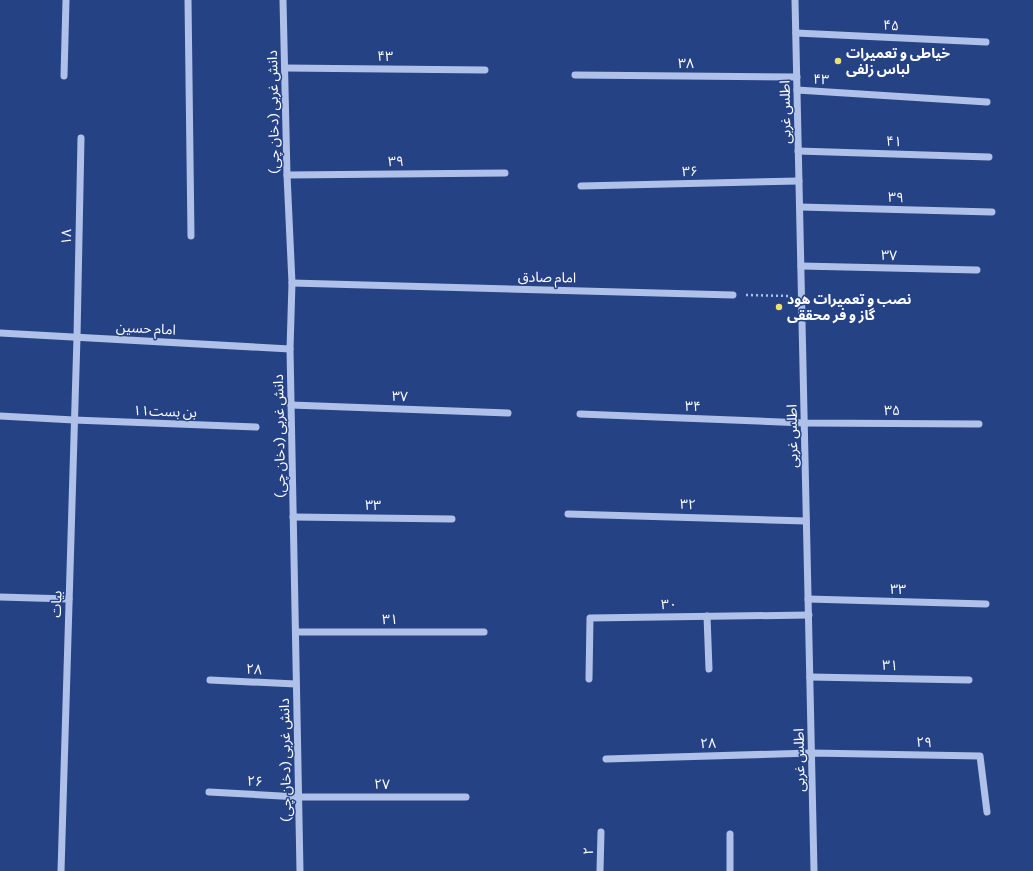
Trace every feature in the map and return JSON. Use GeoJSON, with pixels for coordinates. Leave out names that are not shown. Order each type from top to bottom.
{"type":"FeatureCollection","features":[{"type":"Feature","properties":{"kind":"street"},"geometry":{"type":"LineString","coordinates":[[64,76],[66,0]]}},
{"type":"Feature","properties":{"kind":"street"},"geometry":{"type":"LineString","coordinates":[[188,0],[191,236]]}},
{"type":"Feature","properties":{"kind":"street","name":"دانش غربی (دخان چی)"},"geometry":{"type":"LineString","coordinates":[[283,0],[287,175],[292,283],[290,349],[300,871]]}},
{"type":"Feature","properties":{"kind":"street","name":"اطلس غربی"},"geometry":{"type":"LineString","coordinates":[[795,0],[814,871]]}},
{"type":"Feature","properties":{"kind":"street","name":"۴۵"},"geometry":{"type":"LineString","coordinates":[[796,33],[986,42]]}},
{"type":"Feature","properties":{"kind":"street","name":"۴۳"},"geometry":{"type":"LineString","coordinates":[[285,68],[485,70]]}},
{"type":"Feature","properties":{"kind":"street","name":"۳۸"},"geometry":{"type":"LineString","coordinates":[[575,75],[797,77]]}},
{"type":"Feature","properties":{"kind":"street","name":"۴۳"},"geometry":{"type":"LineString","coordinates":[[797,90],[987,102]]}},
{"type":"Feature","properties":{"kind":"street","name":"۱۸"},"geometry":{"type":"LineString","coordinates":[[77,337],[81,138]]}},
{"type":"Feature","properties":{"kind":"street","name":"۴۱"},"geometry":{"type":"LineString","coordinates":[[798,151],[988,157]]}},
{"type":"Feature","properties":{"kind":"street","name":"۳۹"},"geometry":{"type":"LineString","coordinates":[[287,175],[505,172]]}},
{"type":"Feature","properties":{"kind":"street","name":"۳۶"},"geometry":{"type":"LineString","coordinates":[[581,186],[799,181]]}},
{"type":"Feature","properties":{"kind":"street","name":"۳۹"},"geometry":{"type":"LineString","coordinates":[[800,207],[992,212]]}},
{"type":"Feature","properties":{"kind":"street","name":"۳۷"},"geometry":{"type":"LineString","coordinates":[[801,266],[977,270]]}},
{"type":"Feature","properties":{"kind":"street","name":"امام صادق"},"geometry":{"type":"LineString","coordinates":[[292,283],[733,295]]}},
{"type":"Feature","properties":{"kind":"street","name":"امام حسین"},"geometry":{"type":"LineString","coordinates":[[0,333],[290,349]]}},
{"type":"Feature","properties":{"kind":"street","name":"بیات"},"geometry":{"type":"LineString","coordinates":[[61,871],[77,337]]}},
{"type":"Feature","properties":{"kind":"street","name":"۳۷"},"geometry":{"type":"LineString","coordinates":[[291,405],[508,413]]}},
{"type":"Feature","properties":{"kind":"street","name":"۳۴"},"geometry":{"type":"LineString","coordinates":[[580,414],[804,423]]}},
{"type":"Feature","properties":{"kind":"street","name":"بن بست۱۱"},"geometry":{"type":"LineString","coordinates":[[0,416],[256,427]]}},
{"type":"Feature","properties":{"kind":"street","name":"۳۵"},"geometry":{"type":"LineString","coordinates":[[804,423],[979,424]]}},
{"type":"Feature","properties":{"kind":"street","name":"۳۲"},"geometry":{"type":"LineString","coordinates":[[568,514],[806,521]]}},
{"type":"Feature","properties":{"kind":"street","name":"۳۳"},"geometry":{"type":"LineString","coordinates":[[293,517],[452,519]]}},
{"type":"Feature","properties":{"kind":"street"},"geometry":{"type":"LineString","coordinates":[[0,597],[69,599]]}},
{"type":"Feature","properties":{"kind":"street","name":"۳۳"},"geometry":{"type":"LineString","coordinates":[[808,599],[986,604]]}},
{"type":"Feature","properties":{"kind":"street","name":"۳۰"},"geometry":{"type":"LineString","coordinates":[[589,679],[590,618],[808,615]]}},
{"type":"Feature","properties":{"kind":"street"},"geometry":{"type":"LineString","coordinates":[[707,616],[709,669]]}},
{"type":"Feature","properties":{"kind":"street","name":"۳۱"},"geometry":{"type":"LineString","coordinates":[[296,632],[484,632]]}},
{"type":"Feature","properties":{"kind":"street","name":"۳۱"},"geometry":{"type":"LineString","coordinates":[[810,676],[968,680]]}},
{"type":"Feature","properties":{"kind":"street","name":"۲۸"},"geometry":{"type":"LineString","coordinates":[[210,680],[296,684]]}},
{"type":"Feature","properties":{"kind":"street","name":"۲۸"},"geometry":{"type":"LineString","coordinates":[[606,759],[811,753]]}},
{"type":"Feature","properties":{"kind":"street","name":"۲۹"},"geometry":{"type":"LineString","coordinates":[[811,753],[980,756],[986,812]]}},
{"type":"Feature","properties":{"kind":"street","name":"۲۶"},"geometry":{"type":"LineString","coordinates":[[209,792],[299,797]]}},
{"type":"Feature","properties":{"kind":"street","name":"۲۷"},"geometry":{"type":"LineString","coordinates":[[299,797],[466,797]]}},
{"type":"Feature","properties":{"kind":"street","name":"۲"},"geometry":{"type":"LineString","coordinates":[[600,871],[601,832]]}},
{"type":"Feature","properties":{"kind":"street"},"geometry":{"type":"LineString","coordinates":[[730,834],[730,871]]}},
{"type":"Feature","properties":{"kind":"path"},"geometry":{"type":"LineString","coordinates":[[733,295],[802,296]]}},
{"type":"Feature","properties":{"kind":"place","name":"خیاطی و تعمیرات لباس زلفی"},"geometry":{"type":"Point","coordinates":[838,61]}},
{"type":"Feature","properties":{"kind":"place","name":"نصب و تعمیرات هود گاز و فر محققی"},"geometry":{"type":"Point","coordinates":[779,307]}}]}
